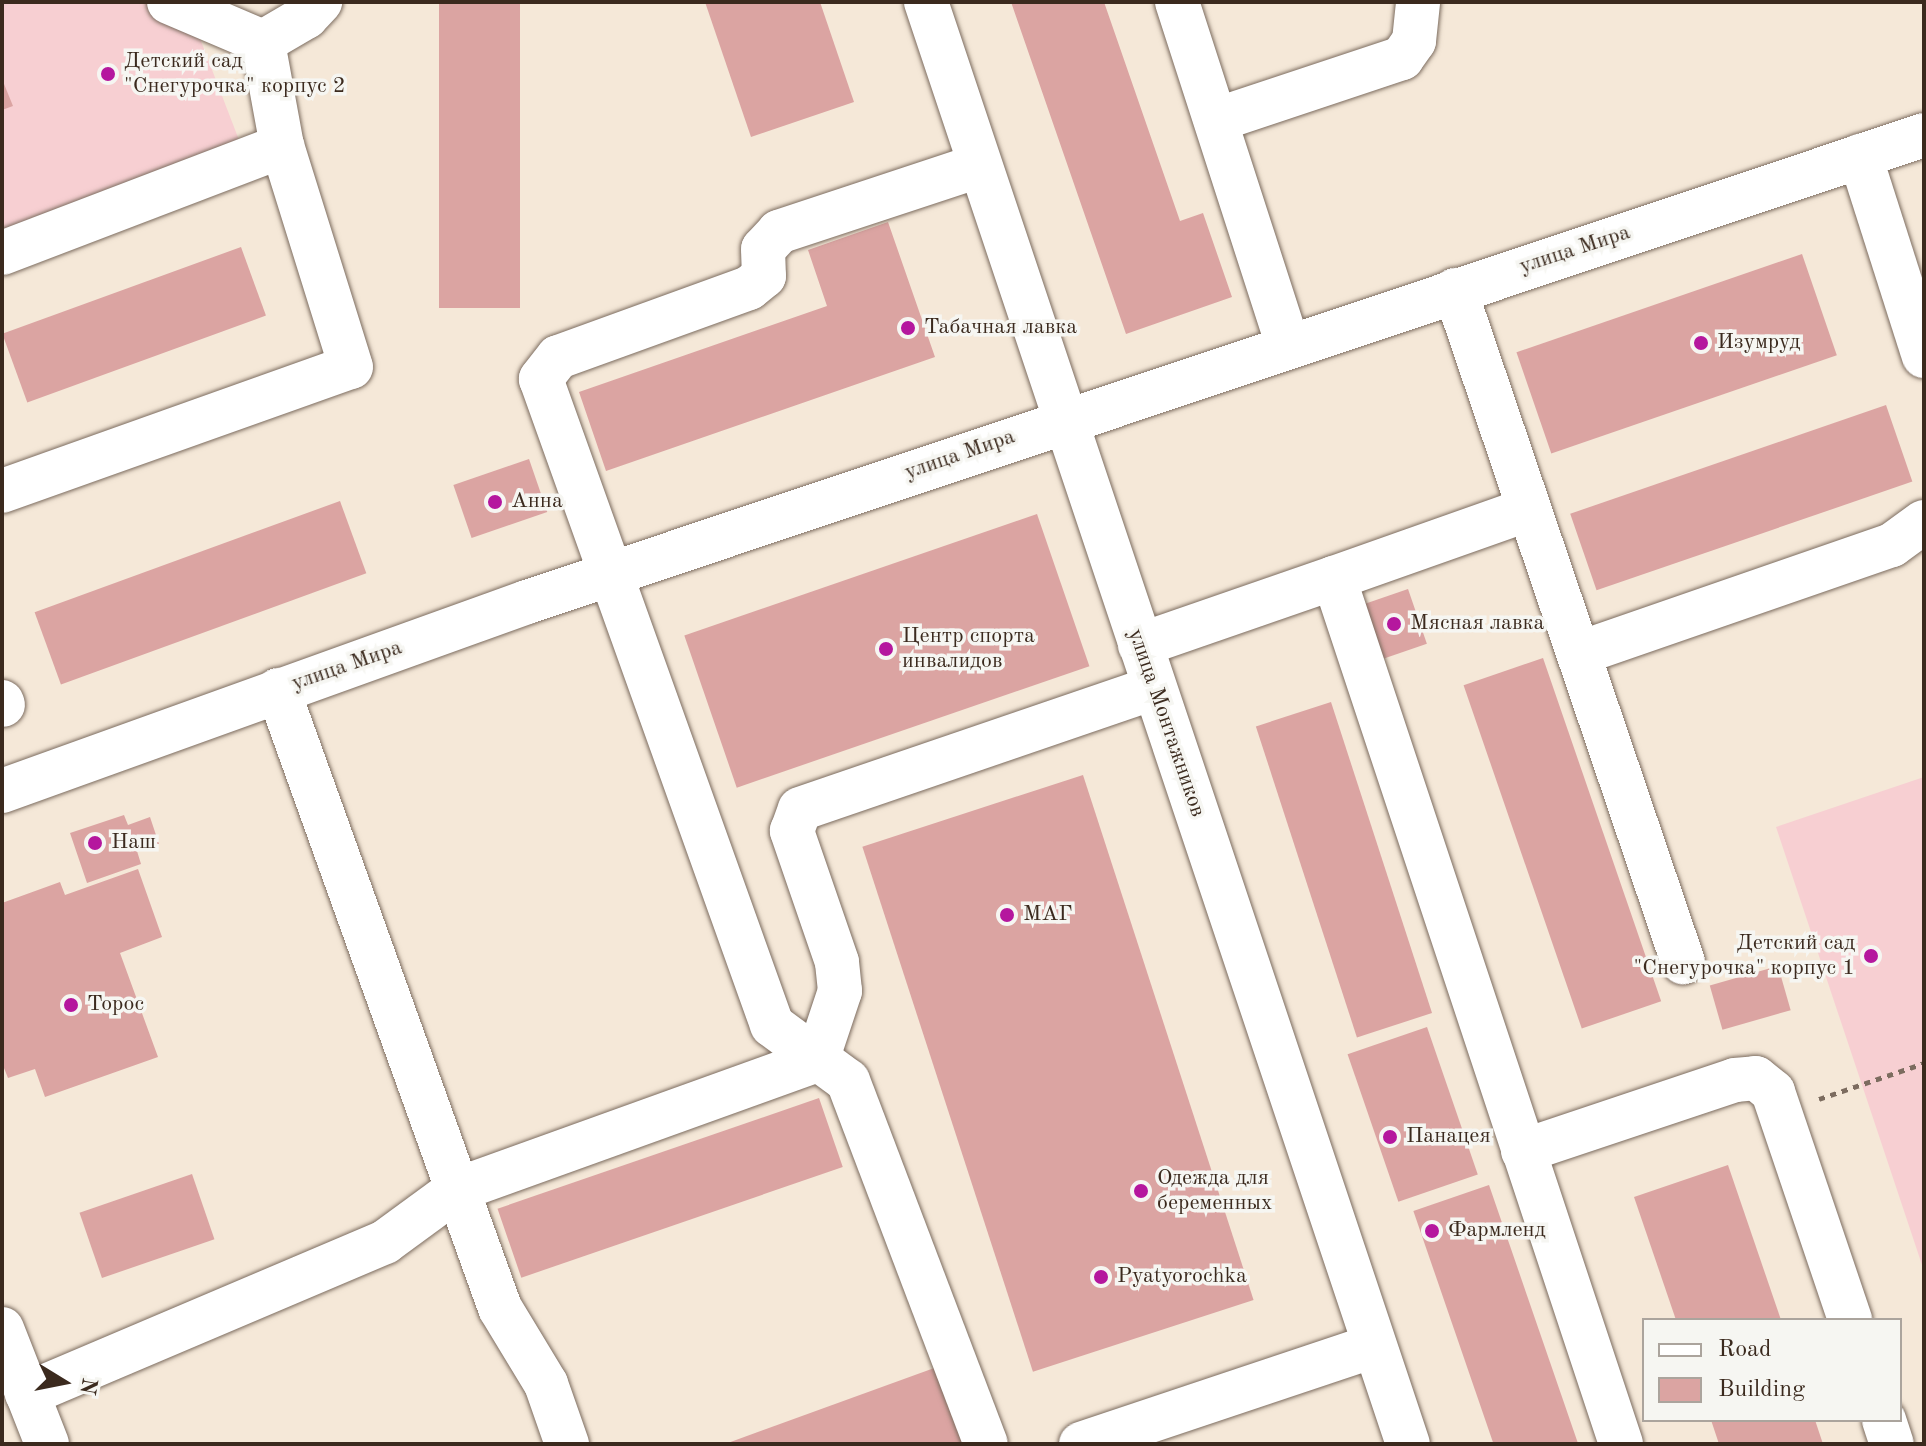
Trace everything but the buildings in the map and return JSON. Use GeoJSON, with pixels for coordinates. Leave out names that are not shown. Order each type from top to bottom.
{"type":"FeatureCollection","features":[{"type":"Feature","properties":{"kind":"street"},"geometry":{"type":"LineString","coordinates":[[169,2],[263,42]]}},
{"type":"Feature","properties":{"kind":"street"},"geometry":{"type":"LineString","coordinates":[[263,42],[306,17],[320,2]]}},
{"type":"Feature","properties":{"kind":"street","name":"улица Монтажников"},"geometry":{"type":"LineString","coordinates":[[926,2],[1062,421],[1408,1444]]}},
{"type":"Feature","properties":{"kind":"street"},"geometry":{"type":"LineString","coordinates":[[1177,2],[1288,346]]}},
{"type":"Feature","properties":{"kind":"street"},"geometry":{"type":"LineString","coordinates":[[1216,120],[1402,58],[1414,41],[1418,2]]}},
{"type":"Feature","properties":{"kind":"street"},"geometry":{"type":"LineString","coordinates":[[2,491],[351,367],[282,146],[263,42]]}},
{"type":"Feature","properties":{"kind":"street","name":"улица Мира"},"geometry":{"type":"LineString","coordinates":[[2,791],[610,574],[1924,135]]}},
{"type":"Feature","properties":{"kind":"street"},"geometry":{"type":"LineString","coordinates":[[2,253],[282,146]]}},
{"type":"Feature","properties":{"kind":"street"},"geometry":{"type":"LineString","coordinates":[[1860,156],[1924,356]]}},
{"type":"Feature","properties":{"kind":"street"},"geometry":{"type":"LineString","coordinates":[[978,166],[779,232],[763,249],[764,276],[749,288],[547,365],[543,392],[772,1025],[848,1081],[986,1444]]}},
{"type":"Feature","properties":{"kind":"street"},"geometry":{"type":"LineString","coordinates":[[1455,290],[1683,962]]}},
{"type":"Feature","properties":{"kind":"street"},"geometry":{"type":"LineString","coordinates":[[1140,645],[1529,509]]}},
{"type":"Feature","properties":{"kind":"street"},"geometry":{"type":"LineString","coordinates":[[1580,653],[1892,545],[1924,522]]}},
{"type":"Feature","properties":{"kind":"street"},"geometry":{"type":"LineString","coordinates":[[1334,578],[1621,1444]]}},
{"type":"Feature","properties":{"kind":"street"},"geometry":{"type":"LineString","coordinates":[[817,1060],[840,991],[837,962],[792,831],[800,809],[1154,688]]}},
{"type":"Feature","properties":{"kind":"street"},"geometry":{"type":"LineString","coordinates":[[278,690],[500,1308],[546,1384],[567,1444]]}},
{"type":"Feature","properties":{"kind":"street"},"geometry":{"type":"LineString","coordinates":[[27,1394],[385,1242],[456,1190],[817,1060]]}},
{"type":"Feature","properties":{"kind":"street"},"geometry":{"type":"LineString","coordinates":[[1523,1151],[1735,1080],[1756,1078],[1773,1092],[1781,1112],[1849,1318]]}},
{"type":"Feature","properties":{"kind":"street"},"geometry":{"type":"LineString","coordinates":[[2,1329],[47,1444]]}},
{"type":"Feature","properties":{"kind":"street"},"geometry":{"type":"LineString","coordinates":[[1081,1444],[1374,1346]]}},
{"type":"Feature","properties":{"kind":"street"},"geometry":{"type":"LineString","coordinates":[[1885,1422],[1892,1444]]}},
{"type":"Feature","properties":{"kind":"path"},"geometry":{"type":"LineString","coordinates":[[1781,1112],[1924,1063]]}},
{"type":"Feature","properties":{"kind":"shaded area","name":"Детский сад \"Снегурочка\" корпус 2"},"geometry":{"type":"Polygon","coordinates":[[[2,2],[186,2],[239,140],[2,232],[2,2]]]}},
{"type":"Feature","properties":{"kind":"shaded area","name":"Детский сад \"Снегурочка\" корпус 1"},"geometry":{"type":"Polygon","coordinates":[[[1924,777],[1924,1271],[1776,827],[1924,777]]]}},
{"type":"Feature","properties":{"kind":"place","name":"Детский сад \"Снегурочка\" корпус 2"},"geometry":{"type":"Point","coordinates":[108,74]}},
{"type":"Feature","properties":{"kind":"place","name":"Табачная лавка"},"geometry":{"type":"Point","coordinates":[908,328]}},
{"type":"Feature","properties":{"kind":"place","name":"Изумруд"},"geometry":{"type":"Point","coordinates":[1701,343]}},
{"type":"Feature","properties":{"kind":"place","name":"Анна"},"geometry":{"type":"Point","coordinates":[495,502]}},
{"type":"Feature","properties":{"kind":"place","name":"Мясная лавка"},"geometry":{"type":"Point","coordinates":[1394,624]}},
{"type":"Feature","properties":{"kind":"place","name":"Центр спорта инвалидов"},"geometry":{"type":"Point","coordinates":[886,649]}},
{"type":"Feature","properties":{"kind":"place","name":"Наш"},"geometry":{"type":"Point","coordinates":[95,843]}},
{"type":"Feature","properties":{"kind":"place","name":"МАГ"},"geometry":{"type":"Point","coordinates":[1007,915]}},
{"type":"Feature","properties":{"kind":"place","name":"Детский сад \"Снегурочка\" корпус 1"},"geometry":{"type":"Point","coordinates":[1871,956]}},
{"type":"Feature","properties":{"kind":"place","name":"Торос"},"geometry":{"type":"Point","coordinates":[71,1005]}},
{"type":"Feature","properties":{"kind":"place","name":"Панацея"},"geometry":{"type":"Point","coordinates":[1390,1137]}},
{"type":"Feature","properties":{"kind":"place","name":"Одежда для беременных"},"geometry":{"type":"Point","coordinates":[1141,1191]}},
{"type":"Feature","properties":{"kind":"place","name":"Фармленд"},"geometry":{"type":"Point","coordinates":[1432,1231]}},
{"type":"Feature","properties":{"kind":"place","name":"Pyatyorochka"},"geometry":{"type":"Point","coordinates":[1101,1277]}}]}
